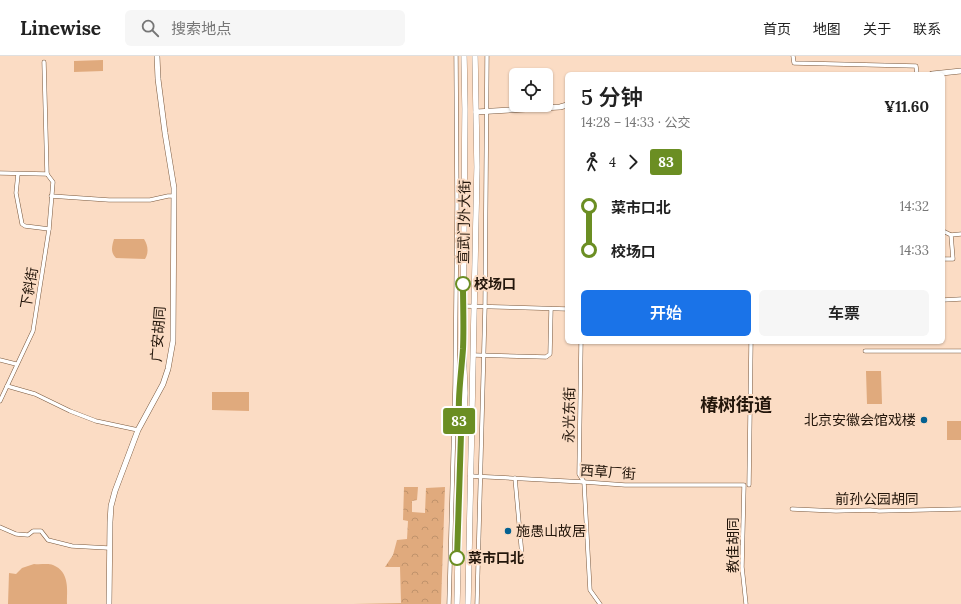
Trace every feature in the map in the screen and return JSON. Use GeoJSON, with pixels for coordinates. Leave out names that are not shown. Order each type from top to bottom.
{"type":"FeatureCollection","features":[{"type":"Feature","properties":{"kind":"main road","name":"宣武门外大街"},"geometry":{"type":"LineString","coordinates":[[457,604],[461,434],[463,426],[465,393],[463,347],[464,56]]}},
{"type":"Feature","properties":{"kind":"main road","name":"宣武门外大街"},"geometry":{"type":"LineString","coordinates":[[468,604],[477,167],[475,56]]}},
{"type":"Feature","properties":{"kind":"street","name":"广安胡同"},"geometry":{"type":"LineString","coordinates":[[109,604],[108,548],[111,506],[115,491],[138,430],[163,384],[171,355],[173,329],[174,196],[159,87],[157,56]]}},
{"type":"Feature","properties":{"kind":"street"},"geometry":{"type":"LineString","coordinates":[[449,604],[455,384],[457,213],[456,56]]}},
{"type":"Feature","properties":{"kind":"street"},"geometry":{"type":"LineString","coordinates":[[477,604],[485,307],[488,112],[487,56]]}},
{"type":"Feature","properties":{"kind":"street"},"geometry":{"type":"LineString","coordinates":[[793,56],[794,63],[916,66],[917,72]]}},
{"type":"Feature","properties":{"kind":"street","name":"下斜街"},"geometry":{"type":"LineString","coordinates":[[0,401],[32,331],[50,229],[53,182],[47,174],[44,62]]}},
{"type":"Feature","properties":{"kind":"street"},"geometry":{"type":"LineString","coordinates":[[945,73],[961,71]]}},
{"type":"Feature","properties":{"kind":"street"},"geometry":{"type":"LineString","coordinates":[[476,112],[565,106]]}},
{"type":"Feature","properties":{"kind":"street"},"geometry":{"type":"LineString","coordinates":[[0,174],[47,174]]}},
{"type":"Feature","properties":{"kind":"street"},"geometry":{"type":"LineString","coordinates":[[18,174],[16,193],[22,224],[25,226],[50,229]]}},
{"type":"Feature","properties":{"kind":"street"},"geometry":{"type":"LineString","coordinates":[[51,196],[109,200],[150,200],[174,196]]}},
{"type":"Feature","properties":{"kind":"street"},"geometry":{"type":"LineString","coordinates":[[945,232],[951,234],[961,234]]}},
{"type":"Feature","properties":{"kind":"street"},"geometry":{"type":"LineString","coordinates":[[945,259],[953,259],[951,234]]}},
{"type":"Feature","properties":{"kind":"street"},"geometry":{"type":"LineString","coordinates":[[945,300],[961,299]]}},
{"type":"Feature","properties":{"kind":"street"},"geometry":{"type":"LineString","coordinates":[[463,306],[565,309]]}},
{"type":"Feature","properties":{"kind":"street"},"geometry":{"type":"LineString","coordinates":[[474,355],[546,357],[550,354],[552,346],[551,309]]}},
{"type":"Feature","properties":{"kind":"street","name":"永光东街"},"geometry":{"type":"LineString","coordinates":[[581,344],[579,474],[584,482],[590,590],[600,604]]}},
{"type":"Feature","properties":{"kind":"street"},"geometry":{"type":"LineString","coordinates":[[749,485],[751,344]]}},
{"type":"Feature","properties":{"kind":"street"},"geometry":{"type":"LineString","coordinates":[[865,351],[961,351]]}},
{"type":"Feature","properties":{"kind":"street"},"geometry":{"type":"LineString","coordinates":[[0,360],[16,364]]}},
{"type":"Feature","properties":{"kind":"street"},"geometry":{"type":"LineString","coordinates":[[7,386],[35,394],[70,411],[96,421],[138,430]]}},
{"type":"Feature","properties":{"kind":"street","name":"西草厂街"},"geometry":{"type":"LineString","coordinates":[[470,476],[625,485],[744,485]]}},
{"type":"Feature","properties":{"kind":"street"},"geometry":{"type":"LineString","coordinates":[[515,478],[522,556]]}},
{"type":"Feature","properties":{"kind":"street","name":"教佳胡同"},"geometry":{"type":"LineString","coordinates":[[744,485],[742,566],[746,604]]}},
{"type":"Feature","properties":{"kind":"street","name":"前孙公园胡同"},"geometry":{"type":"LineString","coordinates":[[792,509],[879,511],[961,509]]}},
{"type":"Feature","properties":{"kind":"street"},"geometry":{"type":"LineString","coordinates":[[0,527],[16,534],[28,535],[33,530],[40,531],[48,540],[72,546],[108,548]]}},
{"type":"Feature","properties":{"kind":"green space"},"geometry":{"type":"Polygon","coordinates":[[[103,60],[103,71],[74,72],[74,61],[103,60]]]}},
{"type":"Feature","properties":{"kind":"green space"},"geometry":{"type":"Polygon","coordinates":[[[114,239],[144,239],[148,249],[145,259],[116,258],[112,251],[114,239]]]}},
{"type":"Feature","properties":{"kind":"green space"},"geometry":{"type":"Polygon","coordinates":[[[866,371],[881,371],[882,404],[867,404],[866,371]]]}},
{"type":"Feature","properties":{"kind":"green space"},"geometry":{"type":"Polygon","coordinates":[[[212,392],[249,392],[249,411],[212,410],[212,392]]]}},
{"type":"Feature","properties":{"kind":"green space"},"geometry":{"type":"Polygon","coordinates":[[[947,421],[961,421],[961,440],[947,440],[947,421]]]}},
{"type":"Feature","properties":{"kind":"green space"},"geometry":{"type":"Polygon","coordinates":[[[404,487],[418,487],[417,500],[412,501],[412,512],[425,513],[426,488],[445,487],[441,604],[353,604],[401,603],[400,567],[385,567],[393,555],[397,540],[407,539],[408,521],[403,520],[404,487]]]}},
{"type":"Feature","properties":{"kind":"green space"},"geometry":{"type":"Polygon","coordinates":[[[34,564],[51,564],[62,572],[65,577],[67,587],[67,604],[8,604],[9,573],[16,574],[22,568],[34,564]]]}},
{"type":"Feature","properties":{"kind":"bus line","name":"83"},"geometry":{"type":"LineString","coordinates":[[457,558],[461,434],[459,425],[459,397],[463,347],[463,284]]}},
{"type":"Feature","properties":{"kind":"place","name":"校场口"},"geometry":{"type":"Point","coordinates":[463,284]}},
{"type":"Feature","properties":{"kind":"place","name":"北京安徽会馆戏楼"},"geometry":{"type":"Point","coordinates":[924,420]}},
{"type":"Feature","properties":{"kind":"place","name":"施愚山故居"},"geometry":{"type":"Point","coordinates":[508,531]}},
{"type":"Feature","properties":{"kind":"place","name":"菜市口北"},"geometry":{"type":"Point","coordinates":[457,558]}},
{"type":"Feature","properties":{"kind":"district","name":"椿树街道"},"geometry":{"type":"Point","coordinates":[736,404]}}]}
